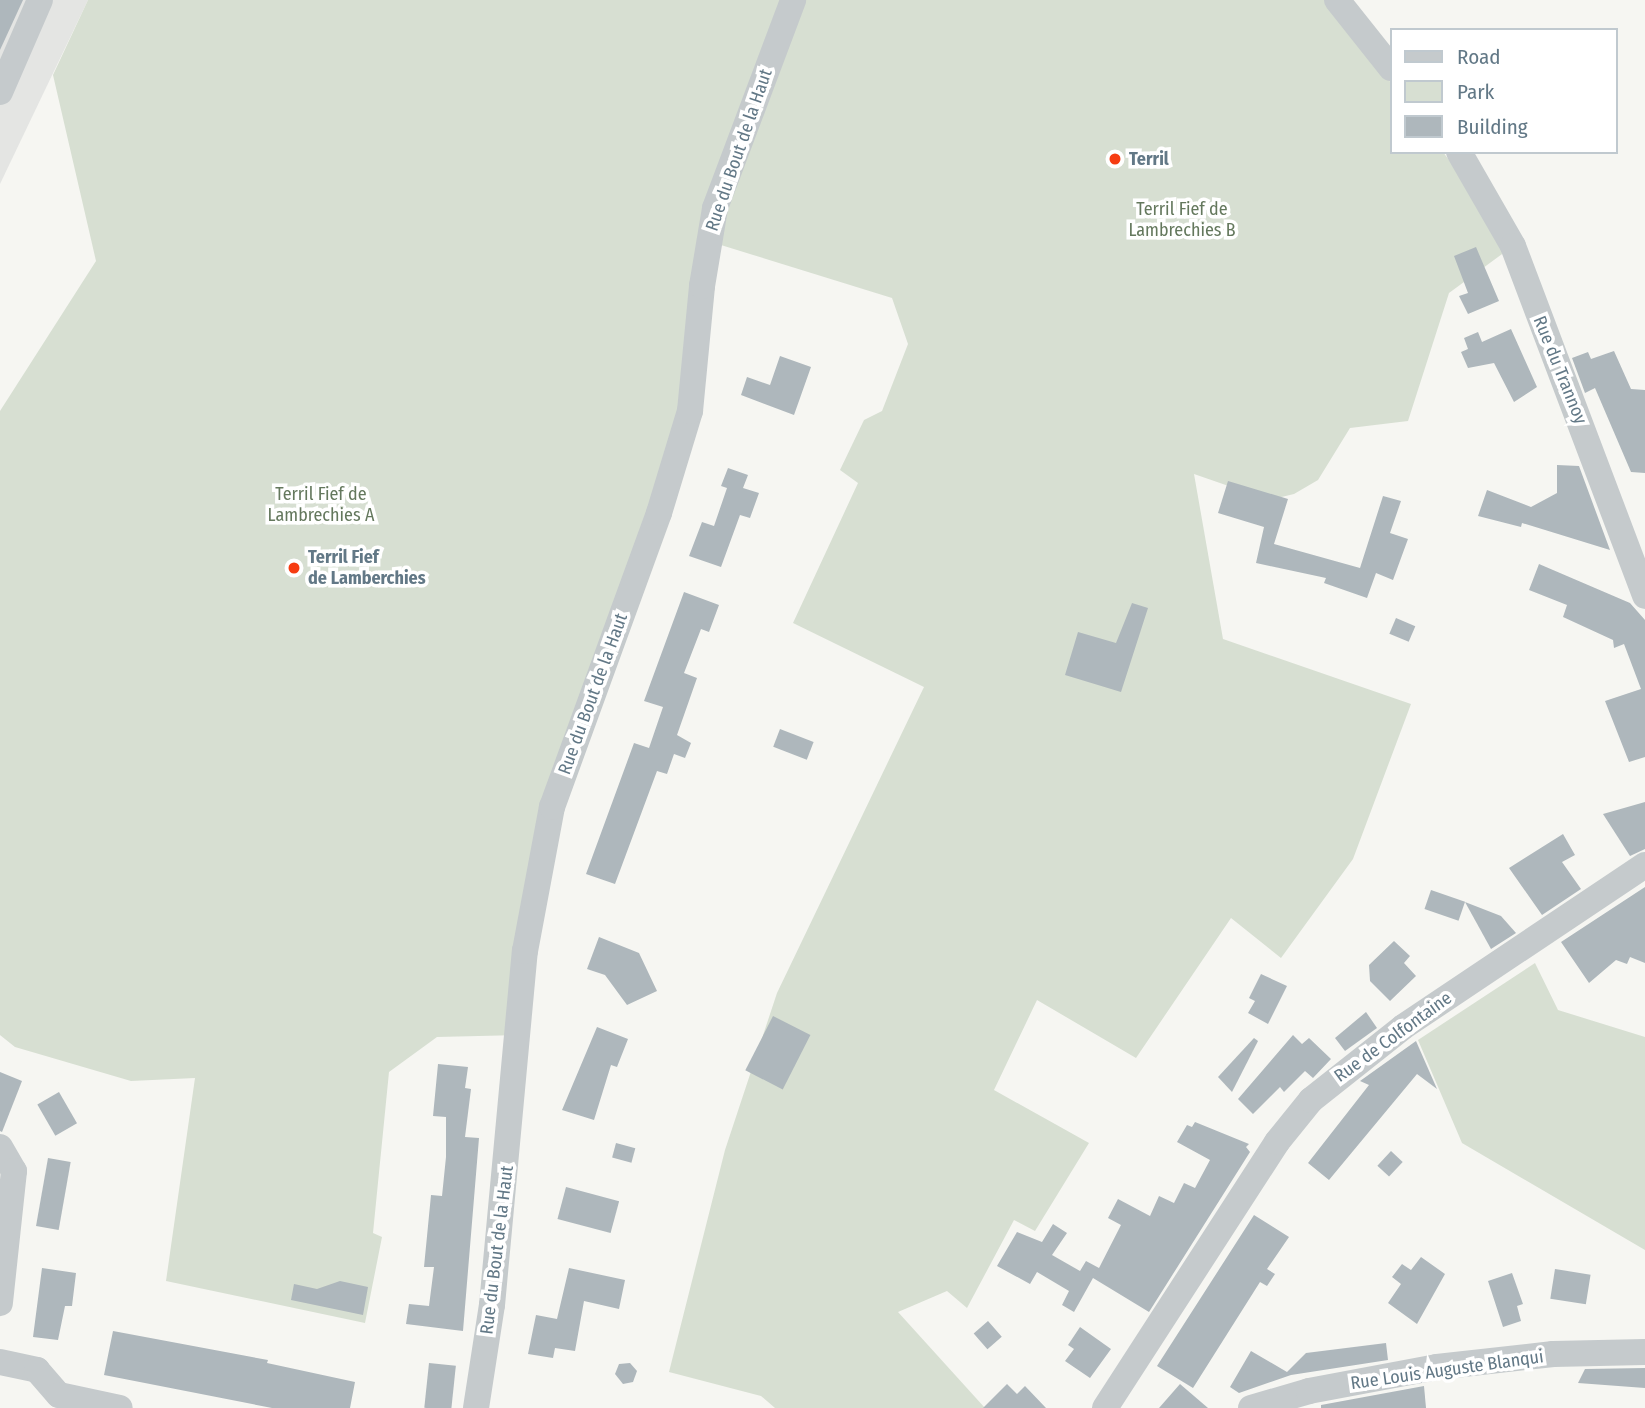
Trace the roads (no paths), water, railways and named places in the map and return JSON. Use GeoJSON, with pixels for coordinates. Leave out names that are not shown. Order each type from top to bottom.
{"type":"FeatureCollection","features":[{"type":"Feature","properties":{"kind":"street"},"geometry":{"type":"LineString","coordinates":[[0,92],[40,0]]}},
{"type":"Feature","properties":{"kind":"street","name":"Rue du Bout de la Haut"},"geometry":{"type":"LineString","coordinates":[[477,1408],[492,1306],[525,951],[552,807],[659,513],[690,411],[702,286],[715,208],[793,0]]}},
{"type":"Feature","properties":{"kind":"street"},"geometry":{"type":"LineString","coordinates":[[1336,0],[1390,67]]}},
{"type":"Feature","properties":{"kind":"street","name":"Rue du Trannoy"},"geometry":{"type":"LineString","coordinates":[[1460,154],[1513,246],[1645,596]]}},
{"type":"Feature","properties":{"kind":"street","name":"Rue de Colfontaine"},"geometry":{"type":"LineString","coordinates":[[1105,1408],[1277,1142],[1311,1100],[1393,1034],[1645,865]]}},
{"type":"Feature","properties":{"kind":"street"},"geometry":{"type":"LineString","coordinates":[[0,1147],[14,1171],[0,1303]]}},
{"type":"Feature","properties":{"kind":"street","name":"Rue Louis Auguste Blanqui"},"geometry":{"type":"LineString","coordinates":[[1251,1408],[1309,1391],[1437,1367],[1553,1354],[1645,1352]]}},
{"type":"Feature","properties":{"kind":"street"},"geometry":{"type":"LineString","coordinates":[[0,1362],[37,1370],[57,1401],[120,1408]]}},
{"type":"Feature","properties":{"kind":"place","name":"Terril"},"geometry":{"type":"Point","coordinates":[1115,159]}},
{"type":"Feature","properties":{"kind":"place","name":"Terril Fief de Lamberchies"},"geometry":{"type":"Point","coordinates":[294,568]}},
{"type":"Feature","properties":{"kind":"park label","name":"Terril Fief de Lambrechies B"},"geometry":{"type":"Point","coordinates":[1182,220]}},
{"type":"Feature","properties":{"kind":"park label","name":"Terril Fief de Lambrechies A"},"geometry":{"type":"Point","coordinates":[321,505]}}]}
